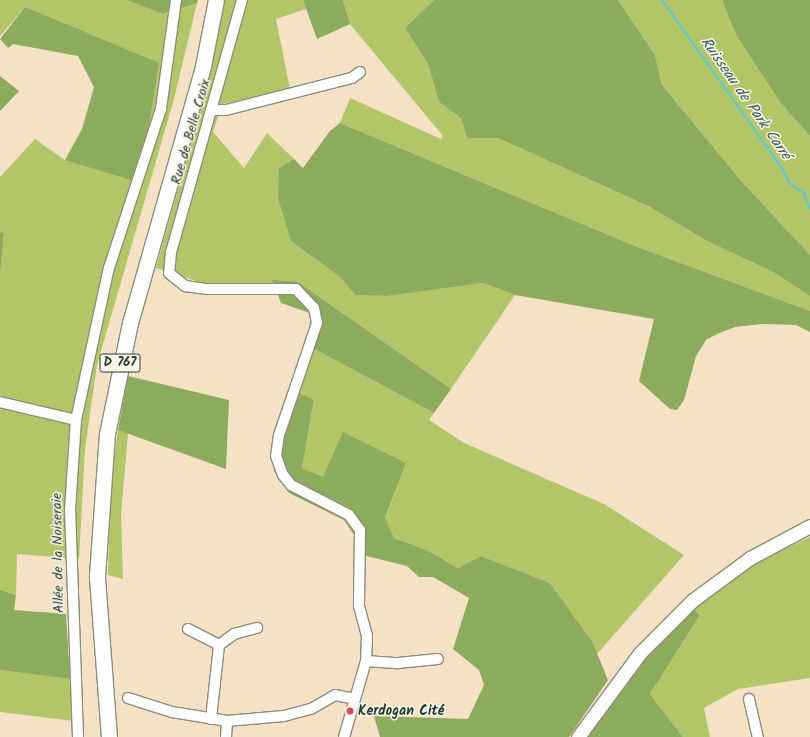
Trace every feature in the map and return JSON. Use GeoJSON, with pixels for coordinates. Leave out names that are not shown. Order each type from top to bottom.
{"type":"FeatureCollection","features":[{"type":"Feature","properties":{"kind":"highway","name":"D 767"},"geometry":{"type":"LineString","coordinates":[[99,737],[87,583],[89,510],[98,427],[118,330],[184,96],[206,0]]}},
{"type":"Feature","properties":{"kind":"highway","name":"D 767"},"geometry":{"type":"LineString","coordinates":[[109,737],[97,576],[107,434],[130,323],[202,66],[216,0]]}},
{"type":"Feature","properties":{"kind":"main road"},"geometry":{"type":"LineString","coordinates":[[578,737],[616,683],[668,623],[750,558],[810,526]]}},
{"type":"Feature","properties":{"kind":"street","name":"Allée de la Noiseraie"},"geometry":{"type":"LineString","coordinates":[[78,737],[70,510],[76,420],[85,370],[109,268],[161,109],[176,0]]}},
{"type":"Feature","properties":{"kind":"street","name":"Rue de Belle Croix"},"geometry":{"type":"LineString","coordinates":[[242,0],[213,110],[171,252],[169,272],[185,286],[206,289],[296,289],[314,308],[317,323],[279,435],[276,456],[283,475],[292,485],[349,515],[360,530],[358,606],[367,635],[366,661]]}},
{"type":"Feature","properties":{"kind":"street"},"geometry":{"type":"LineString","coordinates":[[213,110],[226,110],[352,78],[360,72]]}},
{"type":"Feature","properties":{"kind":"street"},"geometry":{"type":"LineString","coordinates":[[0,402],[76,420]]}},
{"type":"Feature","properties":{"kind":"street"},"geometry":{"type":"LineString","coordinates":[[219,644],[234,634],[257,628]]}},
{"type":"Feature","properties":{"kind":"street"},"geometry":{"type":"LineString","coordinates":[[188,629],[219,644]]}},
{"type":"Feature","properties":{"kind":"street"},"geometry":{"type":"LineString","coordinates":[[211,719],[219,644]]}},
{"type":"Feature","properties":{"kind":"street"},"geometry":{"type":"LineString","coordinates":[[344,737],[366,661],[398,663],[438,658]]}},
{"type":"Feature","properties":{"kind":"street"},"geometry":{"type":"LineString","coordinates":[[128,698],[211,719],[227,721],[284,716],[312,709],[335,695],[354,699]]}},
{"type":"Feature","properties":{"kind":"street"},"geometry":{"type":"LineString","coordinates":[[749,699],[758,737]]}},
{"type":"Feature","properties":{"kind":"street"},"geometry":{"type":"LineString","coordinates":[[226,737],[227,721]]}},
{"type":"Feature","properties":{"kind":"green space"},"geometry":{"type":"Polygon","coordinates":[[[0,0],[126,0],[163,14],[197,3],[174,99],[97,365],[85,449],[79,559],[17,554],[16,595],[0,590],[0,276],[4,234],[0,232],[0,177],[35,139],[65,160],[149,125],[39,16],[25,7],[0,36],[0,0]]]}},
{"type":"Feature","properties":{"kind":"green space"},"geometry":{"type":"Polygon","coordinates":[[[126,0],[198,0],[197,3],[163,14],[126,0]]]}},
{"type":"Feature","properties":{"kind":"green space"},"geometry":{"type":"Polygon","coordinates":[[[225,0],[303,0],[309,8],[276,19],[290,89],[222,104],[213,132],[244,168],[267,133],[294,159],[279,168],[291,241],[340,277],[355,295],[388,296],[483,283],[515,295],[451,389],[298,282],[234,286],[202,283],[156,268],[199,114],[225,0]]]}},
{"type":"Feature","properties":{"kind":"green space"},"geometry":{"type":"Polygon","coordinates":[[[303,0],[343,0],[350,24],[317,39],[303,0]]]}},
{"type":"Feature","properties":{"kind":"green space"},"geometry":{"type":"Polygon","coordinates":[[[343,0],[434,0],[405,28],[428,64],[439,102],[461,118],[467,138],[498,138],[648,206],[707,241],[773,272],[810,296],[810,311],[635,246],[340,123],[350,98],[441,139],[443,136],[350,24],[343,0]]]}},
{"type":"Feature","properties":{"kind":"green space"},"geometry":{"type":"Polygon","coordinates":[[[434,0],[618,0],[655,55],[662,85],[743,183],[810,255],[810,296],[773,272],[707,241],[648,206],[498,138],[467,138],[461,118],[439,102],[428,64],[405,28],[434,0]]]}},
{"type":"Feature","properties":{"kind":"green space"},"geometry":{"type":"Polygon","coordinates":[[[618,0],[722,0],[736,35],[780,102],[810,136],[810,255],[743,183],[662,85],[655,55],[618,0]]]}},
{"type":"Feature","properties":{"kind":"green space"},"geometry":{"type":"Polygon","coordinates":[[[722,0],[810,0],[810,136],[780,102],[736,35],[722,0]]]}},
{"type":"Feature","properties":{"kind":"green space"},"geometry":{"type":"Polygon","coordinates":[[[25,7],[159,63],[149,125],[131,180],[65,160],[82,129],[94,87],[78,56],[13,44],[8,48],[0,39],[25,7]]]}},
{"type":"Feature","properties":{"kind":"green space"},"geometry":{"type":"Polygon","coordinates":[[[0,76],[19,91],[0,111],[0,76]]]}},
{"type":"Feature","properties":{"kind":"green space"},"geometry":{"type":"Polygon","coordinates":[[[340,123],[635,246],[810,311],[810,332],[796,325],[762,324],[735,327],[706,340],[696,356],[684,400],[677,410],[670,409],[639,381],[654,319],[515,295],[483,283],[388,296],[355,295],[340,277],[291,241],[278,198],[279,168],[294,159],[303,168],[330,131],[340,123]]]}},
{"type":"Feature","properties":{"kind":"green space"},"geometry":{"type":"Polygon","coordinates":[[[0,232],[4,233],[0,276],[0,232]]]}},
{"type":"Feature","properties":{"kind":"green space"},"geometry":{"type":"Polygon","coordinates":[[[272,280],[298,282],[451,389],[434,413],[305,344],[311,326],[310,313],[281,303],[272,280]]]}},
{"type":"Feature","properties":{"kind":"green space"},"geometry":{"type":"Polygon","coordinates":[[[305,344],[434,413],[429,420],[464,443],[604,504],[684,555],[597,654],[592,641],[550,583],[481,556],[458,568],[427,550],[394,538],[385,519],[406,463],[322,477],[302,468],[314,401],[290,389],[305,344]]]}},
{"type":"Feature","properties":{"kind":"green space"},"geometry":{"type":"Polygon","coordinates":[[[128,376],[229,400],[226,469],[118,430],[128,376]]]}},
{"type":"Feature","properties":{"kind":"green space"},"geometry":{"type":"Polygon","coordinates":[[[290,389],[314,400],[302,468],[323,477],[343,432],[406,463],[385,518],[394,538],[427,550],[458,568],[481,556],[550,583],[592,641],[608,680],[569,737],[380,737],[374,716],[468,719],[484,685],[479,670],[453,649],[469,598],[433,577],[419,577],[407,566],[355,553],[354,535],[344,520],[289,493],[274,471],[272,451],[290,389]]]}},
{"type":"Feature","properties":{"kind":"green space"},"geometry":{"type":"Polygon","coordinates":[[[118,430],[128,433],[121,515],[123,579],[108,575],[110,486],[118,430]]]}},
{"type":"Feature","properties":{"kind":"green space"},"geometry":{"type":"Polygon","coordinates":[[[810,537],[810,678],[738,689],[704,708],[710,737],[683,737],[650,694],[700,615],[693,609],[761,560],[810,537]]]}},
{"type":"Feature","properties":{"kind":"green space"},"geometry":{"type":"Polygon","coordinates":[[[0,590],[16,595],[14,610],[66,614],[70,679],[0,670],[0,590]]]}},
{"type":"Feature","properties":{"kind":"green space"},"geometry":{"type":"Polygon","coordinates":[[[693,609],[700,615],[650,694],[683,737],[583,737],[635,670],[693,609]]]}},
{"type":"Feature","properties":{"kind":"green space"},"geometry":{"type":"Polygon","coordinates":[[[0,670],[70,679],[74,721],[0,712],[0,670]]]}},
{"type":"Feature","properties":{"kind":"waterway","name":"Ruisseau de Park Carré"},"geometry":{"type":"LineString","coordinates":[[662,0],[781,167],[789,183],[804,193],[810,209]]}},
{"type":"Feature","properties":{"kind":"place","name":"Kerdogan Cité"},"geometry":{"type":"Point","coordinates":[350,711]}}]}
